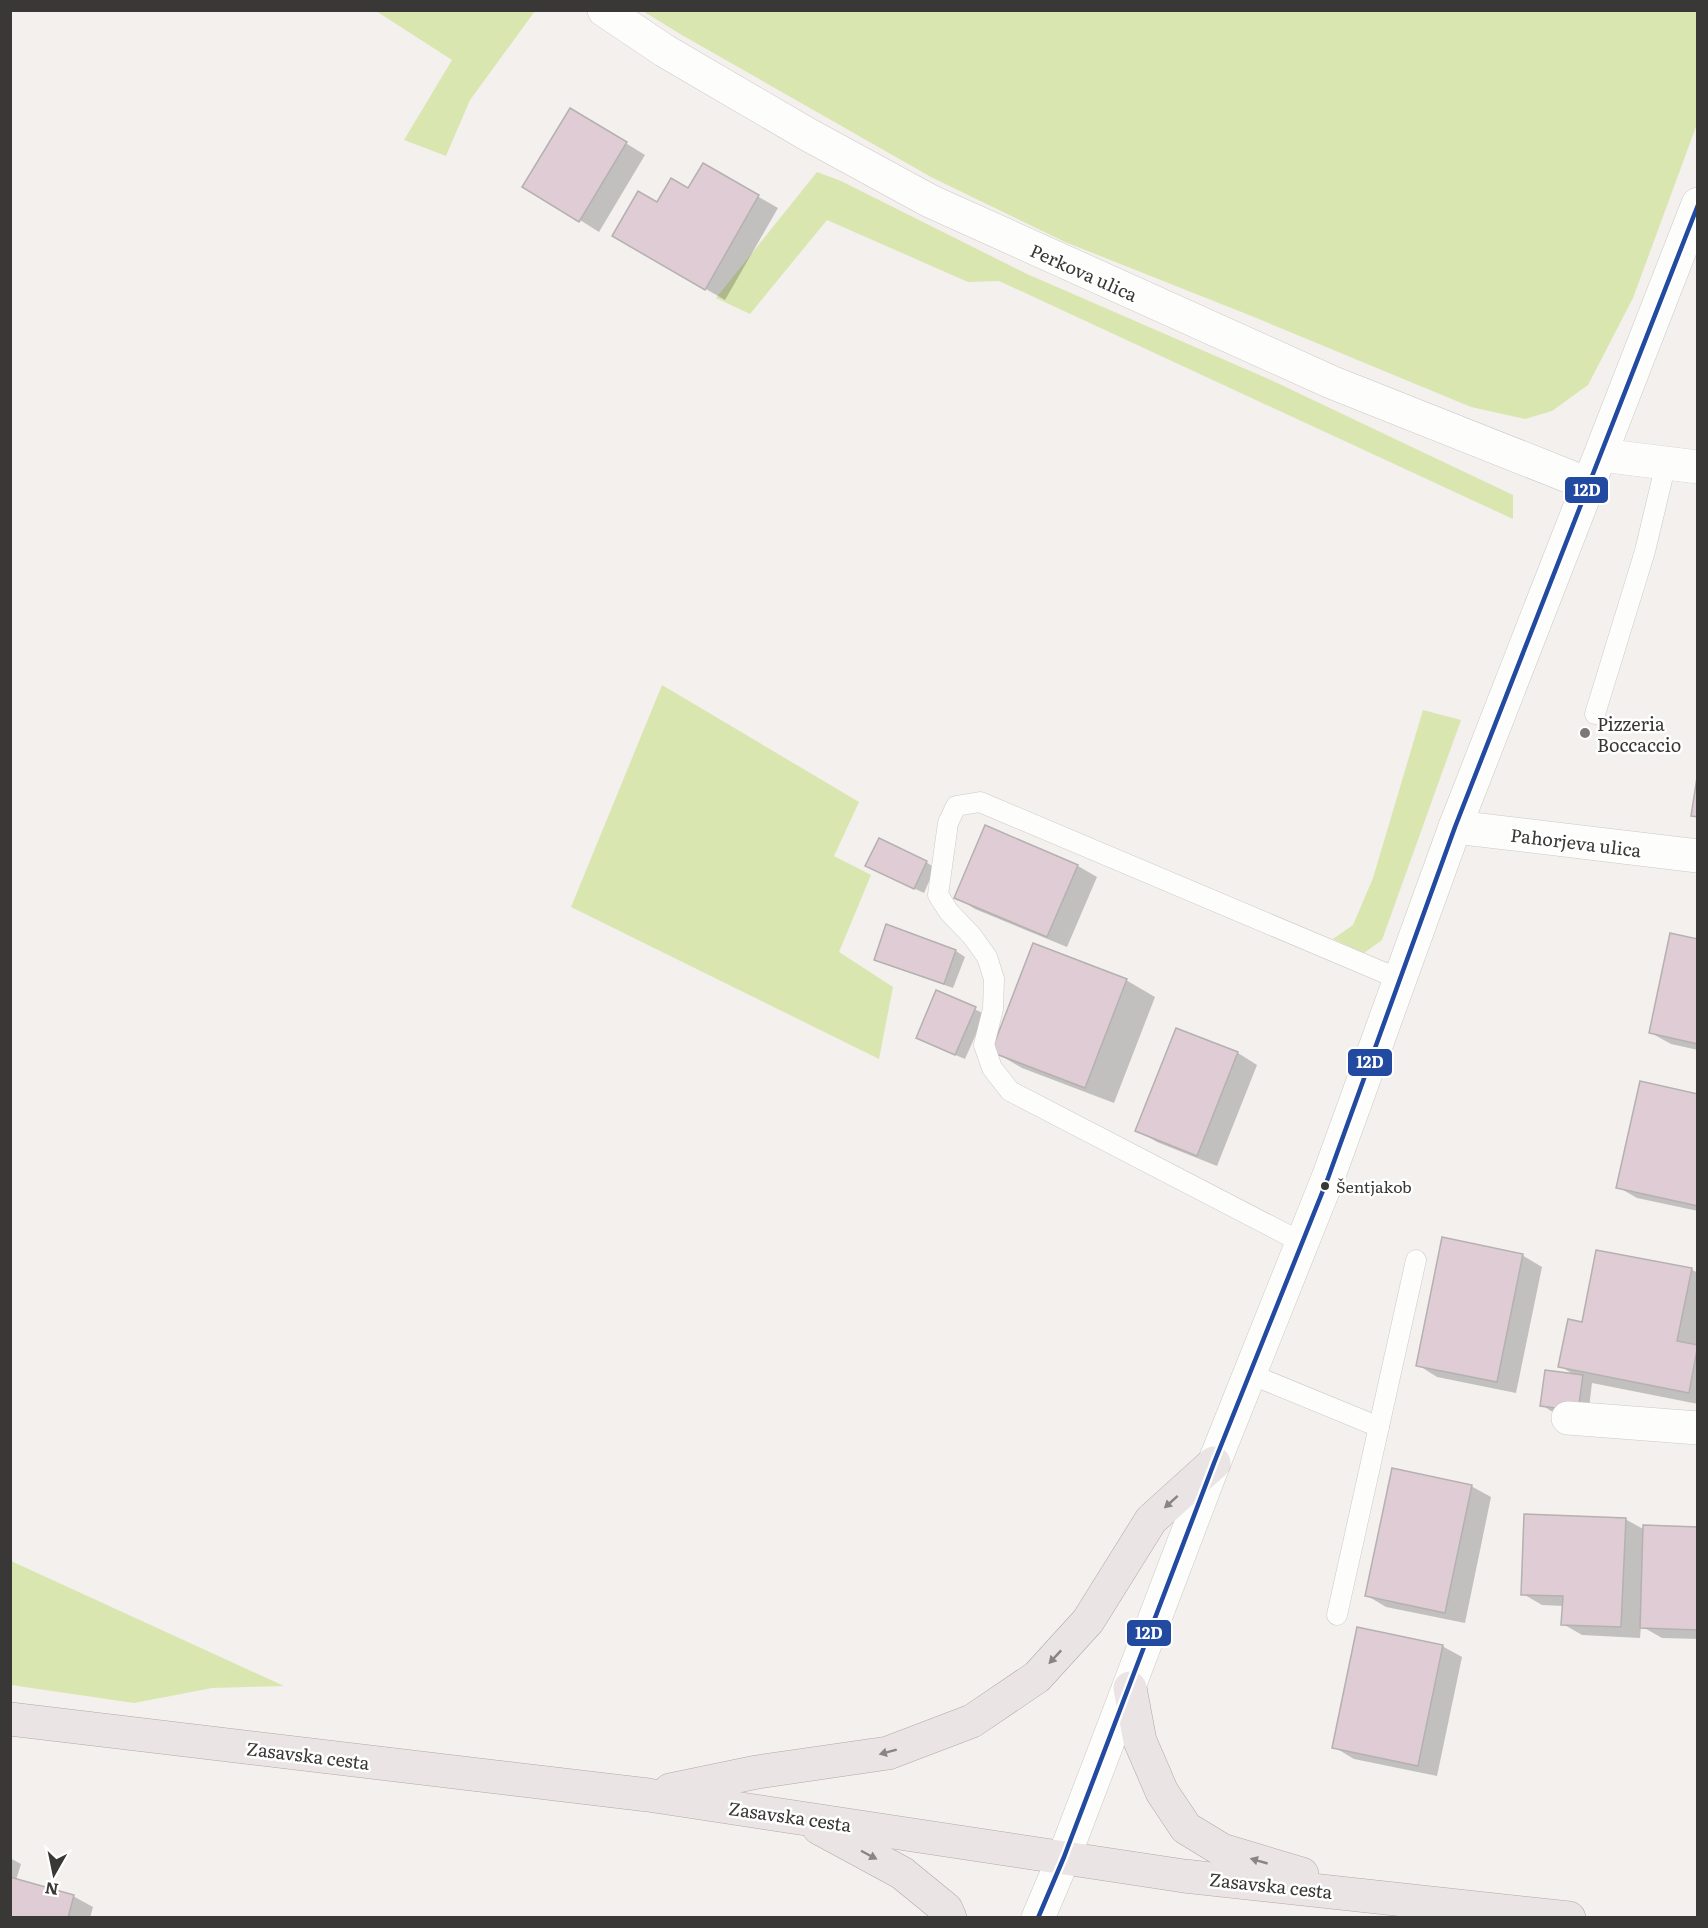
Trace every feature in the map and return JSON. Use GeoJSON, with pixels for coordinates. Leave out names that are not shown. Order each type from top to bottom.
{"type":"FeatureCollection","features":[{"type":"Feature","properties":{"kind":"main road","name":"Perkova ulica"},"geometry":{"type":"LineString","coordinates":[[604,10],[665,51],[807,134],[930,201],[1332,382],[1588,484]]}},
{"type":"Feature","properties":{"kind":"main road"},"geometry":{"type":"LineString","coordinates":[[1038,1917],[1130,1688],[1214,1463],[1303,1243],[1455,827],[1698,204]]}},
{"type":"Feature","properties":{"kind":"main road"},"geometry":{"type":"LineString","coordinates":[[1601,455],[1698,466]]}},
{"type":"Feature","properties":{"kind":"main road","name":"Pahorjeva ulica"},"geometry":{"type":"LineString","coordinates":[[1455,827],[1698,856]]}},
{"type":"Feature","properties":{"kind":"main road"},"geometry":{"type":"LineString","coordinates":[[1569,1418],[1698,1428]]}},
{"type":"Feature","properties":{"kind":"main road"},"geometry":{"type":"LineString","coordinates":[[648,1795],[757,1772],[888,1754],[972,1721],[1037,1677],[1088,1621],[1151,1520],[1214,1463]]}},
{"type":"Feature","properties":{"kind":"main road"},"geometry":{"type":"LineString","coordinates":[[1130,1688],[1140,1741],[1162,1792],[1186,1828],[1222,1850],[1375,1896]]}},
{"type":"Feature","properties":{"kind":"main road","name":"Zasavska cesta"},"geometry":{"type":"LineString","coordinates":[[10,1719],[648,1795],[1184,1876],[1569,1917]]}},
{"type":"Feature","properties":{"kind":"main road"},"geometry":{"type":"LineString","coordinates":[[799,1817],[902,1873],[946,1909],[950,1917]]}},
{"type":"Feature","properties":{"kind":"lane"},"geometry":{"type":"LineString","coordinates":[[1595,714],[1645,551],[1666,463]]}},
{"type":"Feature","properties":{"kind":"lane"},"geometry":{"type":"LineString","coordinates":[[1303,1243],[1010,1091],[992,1068],[984,1045],[993,1009],[994,979],[991,968],[987,957],[972,936],[949,912],[939,895],[948,823],[956,806],[980,802],[1399,979]]}},
{"type":"Feature","properties":{"kind":"lane"},"geometry":{"type":"LineString","coordinates":[[1337,1615],[1416,1260]]}},
{"type":"Feature","properties":{"kind":"lane"},"geometry":{"type":"LineString","coordinates":[[1250,1374],[1379,1427]]}},
{"type":"Feature","properties":{"kind":"green space"},"geometry":{"type":"Polygon","coordinates":[[[376,11],[535,11],[470,100],[446,156],[404,140],[452,60],[376,11]]]}},
{"type":"Feature","properties":{"kind":"green space"},"geometry":{"type":"Polygon","coordinates":[[[643,11],[1697,11],[1697,124],[1633,298],[1588,385],[1552,411],[1525,419],[1471,407],[1065,242],[931,177],[643,11]]]}},
{"type":"Feature","properties":{"kind":"green space"},"geometry":{"type":"Polygon","coordinates":[[[817,172],[841,181],[1027,274],[1273,381],[1513,495],[1513,519],[999,281],[968,282],[827,220],[750,314],[716,298],[817,172]]]}},
{"type":"Feature","properties":{"kind":"green space"},"geometry":{"type":"Polygon","coordinates":[[[662,685],[859,802],[834,856],[871,875],[839,952],[893,987],[879,1059],[571,907],[662,685]]]}},
{"type":"Feature","properties":{"kind":"green space"},"geometry":{"type":"Polygon","coordinates":[[[1423,710],[1461,720],[1382,940],[1364,953],[1333,939],[1353,925],[1373,878],[1423,710]]]}},
{"type":"Feature","properties":{"kind":"green space"},"geometry":{"type":"Polygon","coordinates":[[[11,1561],[284,1686],[212,1688],[134,1703],[11,1685],[11,1561]]]}},
{"type":"Feature","properties":{"kind":"building"},"geometry":{"type":"Polygon","coordinates":[[[570,108],[627,142],[579,222],[522,187],[570,108]]]}},
{"type":"Feature","properties":{"kind":"building"},"geometry":{"type":"Polygon","coordinates":[[[703,163],[759,195],[705,290],[612,236],[638,191],[657,202],[671,178],[688,188],[703,163]]]}},
{"type":"Feature","properties":{"kind":"building"},"geometry":{"type":"Polygon","coordinates":[[[1698,771],[1698,817],[1691,816],[1698,771]]]}},
{"type":"Feature","properties":{"kind":"building"},"geometry":{"type":"Polygon","coordinates":[[[985,825],[1078,865],[1047,937],[954,898],[985,825]]]}},
{"type":"Feature","properties":{"kind":"building"},"geometry":{"type":"Polygon","coordinates":[[[879,838],[927,861],[914,889],[865,866],[879,838]]]}},
{"type":"Feature","properties":{"kind":"building"},"geometry":{"type":"Polygon","coordinates":[[[886,924],[956,950],[944,984],[874,960],[886,924]]]}},
{"type":"Feature","properties":{"kind":"building"},"geometry":{"type":"Polygon","coordinates":[[[1670,933],[1698,939],[1698,1044],[1649,1033],[1670,933]]]}},
{"type":"Feature","properties":{"kind":"building"},"geometry":{"type":"Polygon","coordinates":[[[1033,943],[1127,979],[1085,1088],[991,1052],[1033,943]]]}},
{"type":"Feature","properties":{"kind":"building"},"geometry":{"type":"Polygon","coordinates":[[[936,990],[976,1007],[955,1055],[916,1038],[936,990]]]}},
{"type":"Feature","properties":{"kind":"building"},"geometry":{"type":"Polygon","coordinates":[[[1176,1028],[1238,1052],[1197,1156],[1135,1131],[1176,1028]]]}},
{"type":"Feature","properties":{"kind":"building"},"geometry":{"type":"Polygon","coordinates":[[[1640,1081],[1698,1094],[1698,1206],[1616,1188],[1640,1081]]]}},
{"type":"Feature","properties":{"kind":"building"},"geometry":{"type":"Polygon","coordinates":[[[1442,1237],[1523,1254],[1497,1382],[1416,1366],[1442,1237]]]}},
{"type":"Feature","properties":{"kind":"building"},"geometry":{"type":"Polygon","coordinates":[[[1596,1250],[1692,1268],[1677,1341],[1698,1345],[1689,1393],[1558,1367],[1568,1319],[1582,1322],[1596,1250]]]}},
{"type":"Feature","properties":{"kind":"building"},"geometry":{"type":"Polygon","coordinates":[[[1545,1370],[1583,1375],[1578,1411],[1540,1406],[1545,1370]]]}},
{"type":"Feature","properties":{"kind":"building"},"geometry":{"type":"Polygon","coordinates":[[[1392,1468],[1472,1485],[1445,1613],[1365,1596],[1392,1468]]]}},
{"type":"Feature","properties":{"kind":"building"},"geometry":{"type":"Polygon","coordinates":[[[1524,1514],[1626,1518],[1621,1627],[1561,1625],[1563,1596],[1521,1595],[1524,1514]]]}},
{"type":"Feature","properties":{"kind":"building"},"geometry":{"type":"Polygon","coordinates":[[[1643,1525],[1698,1527],[1698,1630],[1640,1628],[1643,1525]]]}},
{"type":"Feature","properties":{"kind":"building"},"geometry":{"type":"Polygon","coordinates":[[[1357,1627],[1443,1645],[1418,1766],[1332,1748],[1357,1627]]]}},
{"type":"Feature","properties":{"kind":"building"},"geometry":{"type":"Polygon","coordinates":[[[10,1877],[74,1895],[68,1918],[10,1918],[10,1877]]]}},
{"type":"Feature","properties":{"kind":"transit line","name":"12D"},"geometry":{"type":"LineString","coordinates":[[1038,1918],[1064,1857],[1214,1463],[1328,1178],[1455,827],[1698,205]]}},
{"type":"Feature","properties":{"kind":"place","name":"Pizzeria Boccaccio"},"geometry":{"type":"Point","coordinates":[1585,733]}},
{"type":"Feature","properties":{"kind":"place","name":"Šentjakob"},"geometry":{"type":"Point","coordinates":[1325,1186]}}]}
